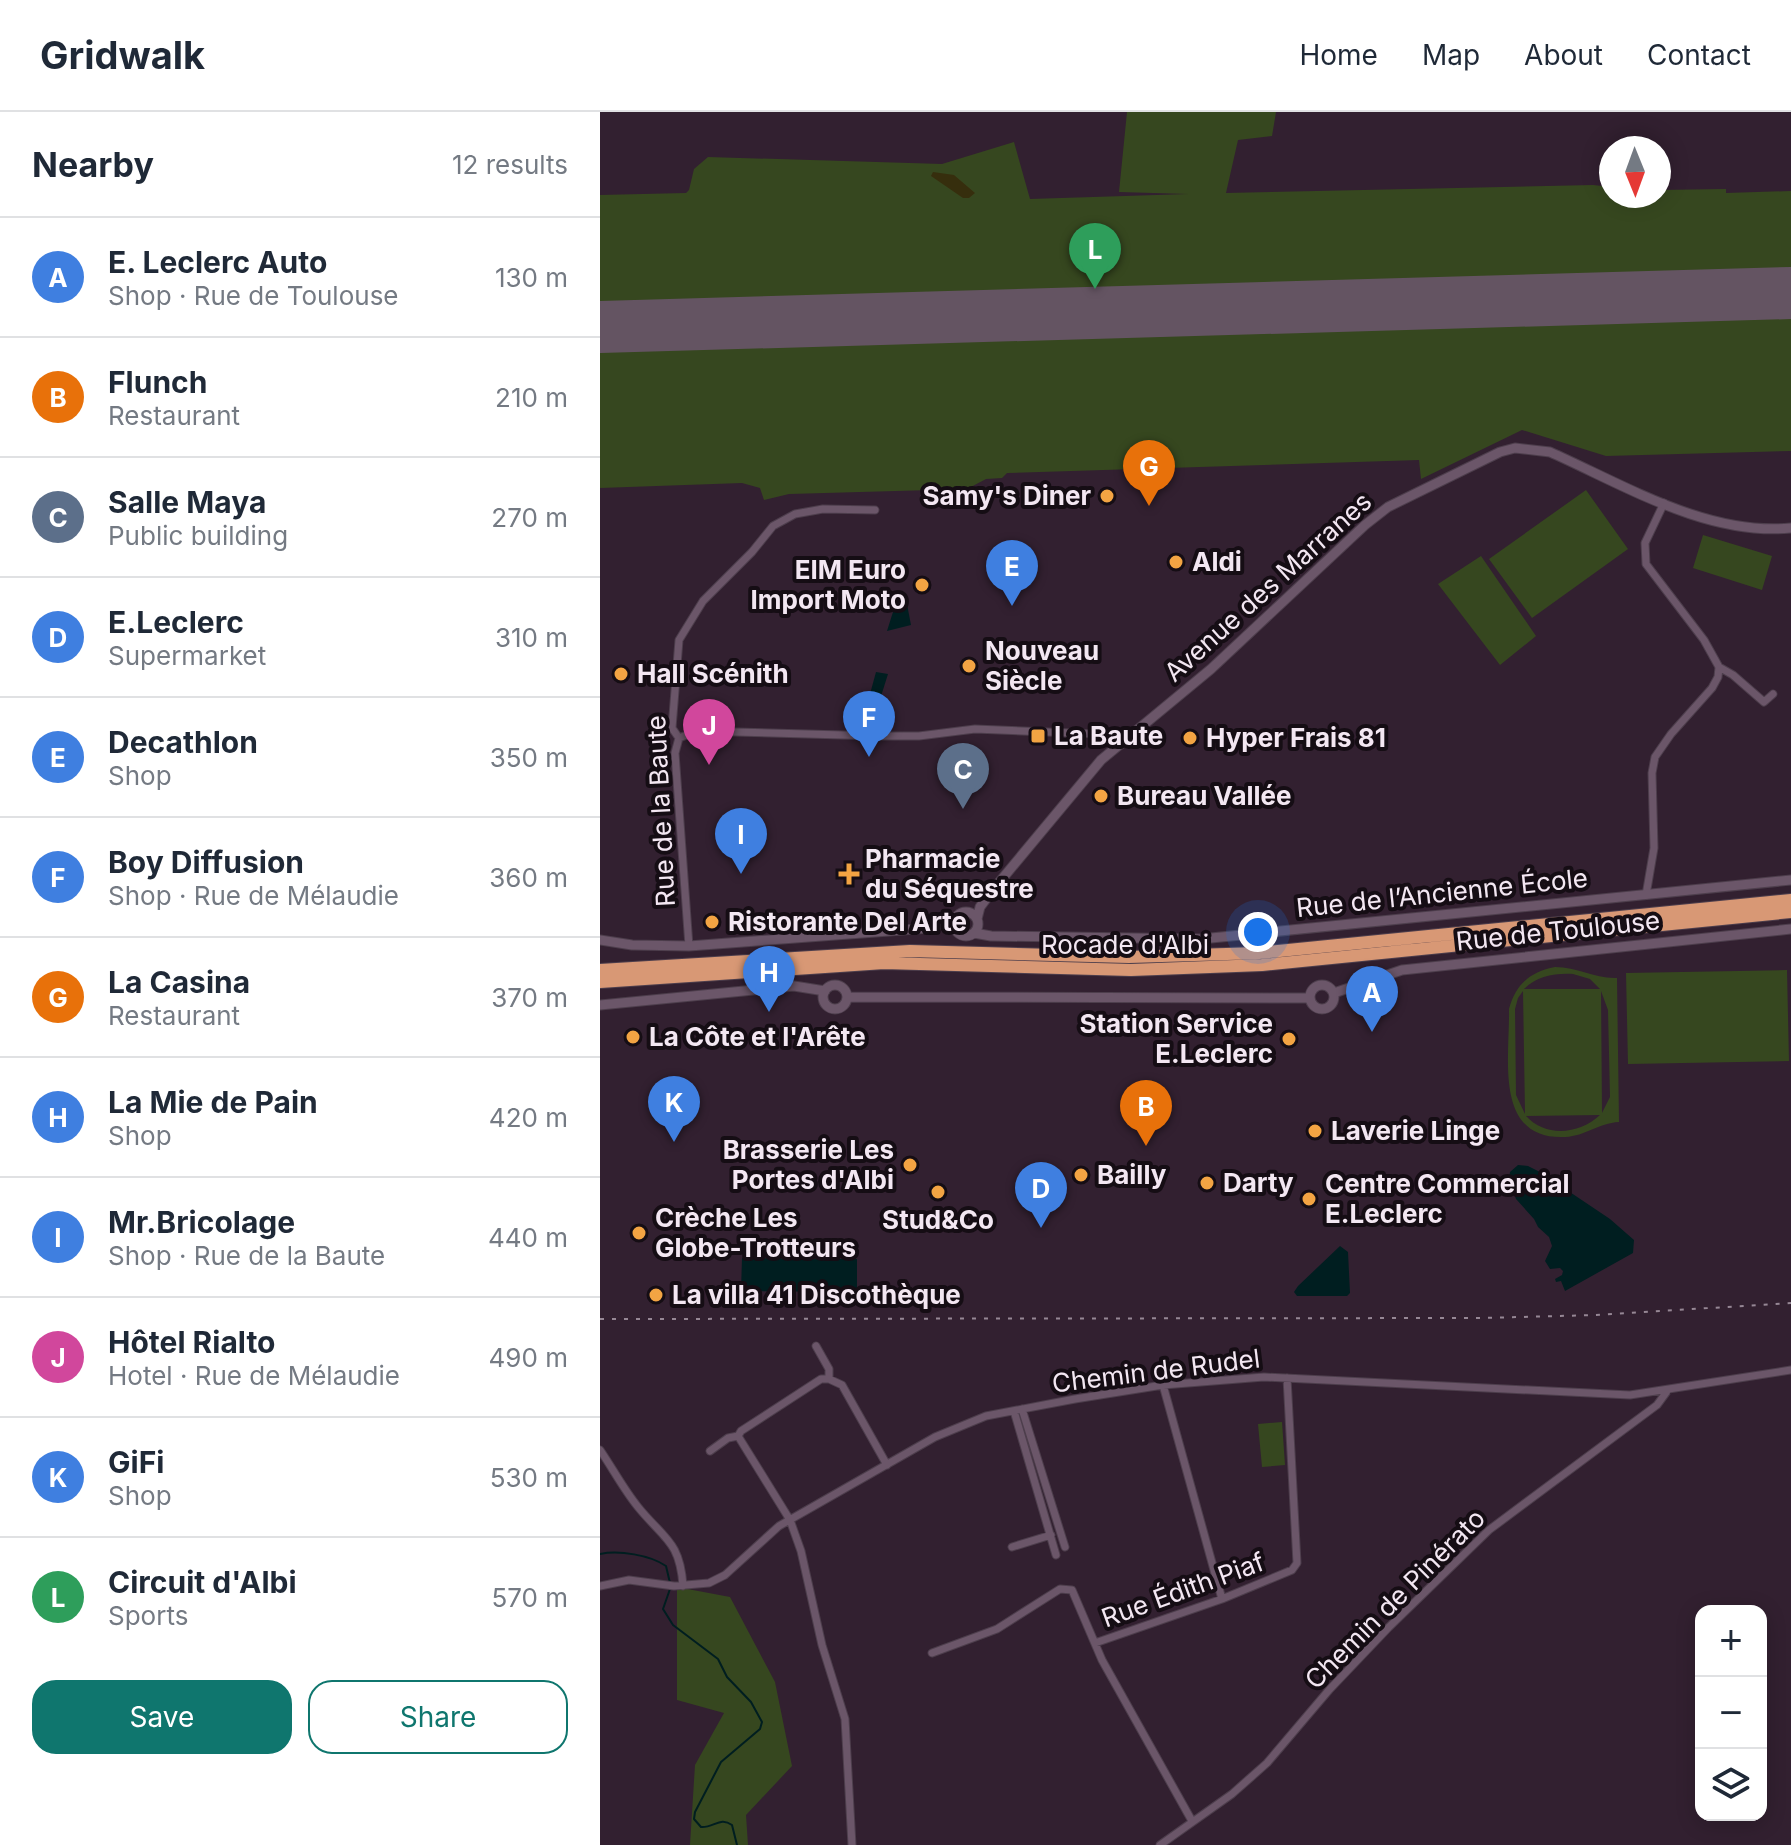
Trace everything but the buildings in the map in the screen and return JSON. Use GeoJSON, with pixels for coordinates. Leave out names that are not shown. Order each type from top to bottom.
{"type":"FeatureCollection","features":[{"type":"Feature","properties":{"kind":"highway","name":"Rocade d'Albi"},"geometry":{"type":"LineString","coordinates":[[600,967],[694,965],[910,951],[1129,957],[1259,953],[1791,900]]}},
{"type":"Feature","properties":{"kind":"highway","name":"Rocade d'Albi"},"geometry":{"type":"LineString","coordinates":[[600,982],[884,963],[1131,970],[1262,965],[1791,912]]}},
{"type":"Feature","properties":{"kind":"highway"},"geometry":{"type":"LineString","coordinates":[[600,990],[884,963]]}},
{"type":"Feature","properties":{"kind":"street","name":"Avenue des Marranes"},"geometry":{"type":"LineString","coordinates":[[977,921],[980,907],[1101,760],[1211,669],[1334,553],[1388,507],[1500,452],[1515,448],[1550,452],[1712,522],[1760,529],[1791,528]]}},
{"type":"Feature","properties":{"kind":"street"},"geometry":{"type":"LineString","coordinates":[[1664,503],[1645,543],[1646,564],[1704,640],[1719,667],[1764,702],[1773,694]]}},
{"type":"Feature","properties":{"kind":"street","name":"Rue de la Baute"},"geometry":{"type":"LineString","coordinates":[[689,946],[675,753],[679,738],[672,728],[679,640],[703,601],[773,526],[795,514],[823,509],[875,510]]}},
{"type":"Feature","properties":{"kind":"street"},"geometry":{"type":"LineString","coordinates":[[1646,895],[1654,848],[1652,773],[1655,757],[1712,688],[1719,667]]}},
{"type":"Feature","properties":{"kind":"street"},"geometry":{"type":"LineString","coordinates":[[679,738],[697,731],[919,736],[975,729],[1096,734],[1112,736],[1121,745]]}},
{"type":"Feature","properties":{"kind":"street","name":"Rue de l’Ancienne École"},"geometry":{"type":"LineString","coordinates":[[974,933],[1201,939],[1791,880]]}},
{"type":"Feature","properties":{"kind":"street","name":"Avenue des Marranes"},"geometry":{"type":"LineString","coordinates":[[968,912],[980,907]]}},
{"type":"Feature","properties":{"kind":"street"},"geometry":{"type":"LineString","coordinates":[[603,939],[632,945],[774,942],[929,928],[968,912],[977,921],[1001,934]]}},
{"type":"Feature","properties":{"kind":"street"},"geometry":{"type":"LineString","coordinates":[[956,919],[955,927],[960,934]]}},
{"type":"Feature","properties":{"kind":"street"},"geometry":{"type":"LineString","coordinates":[[929,928],[967,936],[974,933],[977,921]]}},
{"type":"Feature","properties":{"kind":"street","name":"Rue de Toulouse"},"geometry":{"type":"LineString","coordinates":[[1334,993],[1402,970],[1791,929]]}},
{"type":"Feature","properties":{"kind":"street"},"geometry":{"type":"LineString","coordinates":[[1319,985],[1327,986],[1334,993],[1333,1003],[1324,1009],[1314,1006],[1310,998],[1312,990],[1319,985]]}},
{"type":"Feature","properties":{"kind":"street"},"geometry":{"type":"LineString","coordinates":[[600,1005],[794,986],[825,991]]}},
{"type":"Feature","properties":{"kind":"street"},"geometry":{"type":"LineString","coordinates":[[831,986],[844,990],[847,997],[842,1007],[832,1009],[824,1002],[825,991],[831,986]]}},
{"type":"Feature","properties":{"kind":"street"},"geometry":{"type":"LineString","coordinates":[[847,997],[1310,998]]}},
{"type":"Feature","properties":{"kind":"street"},"geometry":{"type":"LineString","coordinates":[[816,1346],[829,1369],[829,1379]]}},
{"type":"Feature","properties":{"kind":"street","name":"Chemin de Rudel"},"geometry":{"type":"LineString","coordinates":[[600,1586],[629,1580],[679,1586],[709,1583],[725,1575],[779,1526],[935,1437],[986,1416],[1018,1410],[1163,1385],[1264,1377],[1630,1395],[1789,1371]]}},
{"type":"Feature","properties":{"kind":"street","name":"Rue Édith Piaf"},"geometry":{"type":"LineString","coordinates":[[1192,1821],[1095,1643],[1222,1599],[1292,1570],[1297,1563],[1287,1378]]}},
{"type":"Feature","properties":{"kind":"street"},"geometry":{"type":"LineString","coordinates":[[710,1451],[728,1438],[738,1436],[741,1431],[821,1379],[829,1379],[842,1385],[887,1465]]}},
{"type":"Feature","properties":{"kind":"street"},"geometry":{"type":"LineString","coordinates":[[1163,1385],[1222,1599]]}},
{"type":"Feature","properties":{"kind":"street","name":"Chemin de Pinérato"},"geometry":{"type":"LineString","coordinates":[[1160,1845],[1232,1794],[1267,1763],[1329,1690],[1389,1627],[1489,1530],[1657,1405],[1668,1390]]}},
{"type":"Feature","properties":{"kind":"street"},"geometry":{"type":"LineString","coordinates":[[1018,1410],[1056,1555]]}},
{"type":"Feature","properties":{"kind":"street"},"geometry":{"type":"LineString","coordinates":[[1018,1410],[1065,1547]]}},
{"type":"Feature","properties":{"kind":"street"},"geometry":{"type":"LineString","coordinates":[[738,1436],[790,1520],[801,1551],[822,1645],[845,1719],[852,1845]]}},
{"type":"Feature","properties":{"kind":"street"},"geometry":{"type":"LineString","coordinates":[[600,1450],[638,1507],[672,1543],[680,1561],[679,1586]]}},
{"type":"Feature","properties":{"kind":"street"},"geometry":{"type":"LineString","coordinates":[[1012,1547],[1051,1535]]}},
{"type":"Feature","properties":{"kind":"street"},"geometry":{"type":"LineString","coordinates":[[932,1653],[997,1629],[1066,1588],[1072,1590],[1095,1643]]}},
{"type":"Feature","properties":{"kind":"green space"},"geometry":{"type":"Polygon","coordinates":[[[1127,112],[1276,112],[1272,136],[1238,140],[1226,193],[1593,185],[1599,186],[1599,208],[1671,208],[1671,190],[1726,189],[1726,193],[1791,191],[1791,275],[1590,281],[1592,317],[1791,312],[1791,451],[1606,456],[1522,430],[1421,479],[1419,460],[1007,473],[1002,478],[986,479],[967,489],[789,494],[764,500],[760,488],[742,483],[600,488],[600,195],[686,193],[694,169],[708,157],[942,164],[1014,142],[1030,199],[1188,194],[1119,192],[1127,112]]]}},
{"type":"Feature","properties":{"kind":"green space"},"geometry":{"type":"Polygon","coordinates":[[[1586,490],[1628,549],[1532,618],[1489,559],[1586,490]]]}},
{"type":"Feature","properties":{"kind":"green space"},"geometry":{"type":"Polygon","coordinates":[[[1703,535],[1772,556],[1762,590],[1693,568],[1703,535]]]}},
{"type":"Feature","properties":{"kind":"green space"},"geometry":{"type":"Polygon","coordinates":[[[1481,556],[1536,636],[1500,665],[1438,584],[1481,556]]]}},
{"type":"Feature","properties":{"kind":"green space"},"geometry":{"type":"Polygon","coordinates":[[[1563,968],[1617,978],[1619,1122],[1565,1137],[1542,1134],[1526,1125],[1516,1110],[1508,1071],[1509,1009],[1525,980],[1546,969],[1563,968]],[[1573,974],[1540,978],[1524,989],[1600,989],[1590,979],[1573,974]],[[1523,991],[1515,1009],[1516,1095],[1525,1114],[1523,991]],[[1601,991],[1602,1113],[1610,1097],[1608,1010],[1601,991]],[[1600,1115],[1526,1116],[1543,1128],[1563,1131],[1583,1126],[1600,1115]]]}},
{"type":"Feature","properties":{"kind":"green space"},"geometry":{"type":"Polygon","coordinates":[[[1787,970],[1789,1061],[1628,1064],[1626,973],[1787,970]]]}},
{"type":"Feature","properties":{"kind":"green space"},"geometry":{"type":"Polygon","coordinates":[[[1282,1422],[1285,1465],[1262,1467],[1258,1424],[1282,1422]]]}},
{"type":"Feature","properties":{"kind":"green space"},"geometry":{"type":"Polygon","coordinates":[[[677,1587],[730,1597],[775,1682],[792,1766],[746,1815],[748,1845],[690,1845],[695,1765],[724,1713],[677,1700],[677,1587]]]}},
{"type":"Feature","properties":{"kind":"sand"},"geometry":{"type":"Polygon","coordinates":[[[933,172],[954,175],[975,193],[963,198],[931,176],[933,172]]]}},
{"type":"Feature","properties":{"kind":"shaded area"},"geometry":{"type":"Polygon","coordinates":[[[905,594],[911,625],[887,631],[898,596],[905,594]]]}},
{"type":"Feature","properties":{"kind":"shaded area"},"geometry":{"type":"Polygon","coordinates":[[[876,672],[888,674],[877,709],[867,705],[876,672]]]}},
{"type":"Feature","properties":{"kind":"shaded area"},"geometry":{"type":"Polygon","coordinates":[[[1518,1165],[1540,1172],[1610,1219],[1634,1240],[1633,1253],[1565,1291],[1561,1281],[1556,1282],[1555,1279],[1563,1271],[1560,1268],[1550,1269],[1545,1261],[1552,1246],[1549,1237],[1516,1199],[1509,1180],[1510,1172],[1518,1165]]]}},
{"type":"Feature","properties":{"kind":"shaded area"},"geometry":{"type":"Polygon","coordinates":[[[1340,1246],[1348,1252],[1350,1293],[1347,1296],[1297,1296],[1294,1292],[1298,1286],[1340,1246]]]}},
{"type":"Feature","properties":{"kind":"shaded area"},"geometry":{"type":"Polygon","coordinates":[[[742,1258],[857,1259],[857,1292],[741,1291],[742,1258]]]}},
{"type":"Feature","properties":{"kind":"waterway"},"geometry":{"type":"LineString","coordinates":[[600,1554],[625,1553],[652,1559],[666,1566],[670,1583]]}},
{"type":"Feature","properties":{"kind":"waterway"},"geometry":{"type":"LineString","coordinates":[[670,1589],[663,1609],[673,1625],[718,1659],[727,1677],[751,1702],[762,1722],[760,1729],[721,1762],[695,1812],[694,1819],[701,1827],[720,1822],[732,1825],[737,1845]]}},
{"type":"Feature","properties":{"kind":"runway"},"geometry":{"type":"LineString","coordinates":[[600,327],[1791,293]]}},
{"type":"Feature","properties":{"kind":"railway"},"geometry":{"type":"LineString","coordinates":[[600,1319],[1482,1318],[1596,1315],[1791,1303]]}},
{"type":"Feature","properties":{"kind":"place","name":"Circuit d'Albi"},"geometry":{"type":"Point","coordinates":[1095,289]}},
{"type":"Feature","properties":{"kind":"place","name":"Samy's Diner"},"geometry":{"type":"Point","coordinates":[1107,496]}},
{"type":"Feature","properties":{"kind":"place","name":"La Casina"},"geometry":{"type":"Point","coordinates":[1149,506]}},
{"type":"Feature","properties":{"kind":"place","name":"Aldi"},"geometry":{"type":"Point","coordinates":[1176,562]}},
{"type":"Feature","properties":{"kind":"place","name":"EIM Euro Import Moto"},"geometry":{"type":"Point","coordinates":[922,585]}},
{"type":"Feature","properties":{"kind":"place","name":"Decathlon"},"geometry":{"type":"Point","coordinates":[1012,606]}},
{"type":"Feature","properties":{"kind":"place","name":"Nouveau Siècle"},"geometry":{"type":"Point","coordinates":[969,666]}},
{"type":"Feature","properties":{"kind":"place","name":"Hall Scénith"},"geometry":{"type":"Point","coordinates":[621,674]}},
{"type":"Feature","properties":{"kind":"place","name":"La Baute"},"geometry":{"type":"Point","coordinates":[1038,736]}},
{"type":"Feature","properties":{"kind":"place","name":"Hyper Frais 81"},"geometry":{"type":"Point","coordinates":[1190,738]}},
{"type":"Feature","properties":{"kind":"place","name":"Boy Diffusion"},"geometry":{"type":"Point","coordinates":[869,757]}},
{"type":"Feature","properties":{"kind":"place","name":"Hôtel Rialto"},"geometry":{"type":"Point","coordinates":[709,765]}},
{"type":"Feature","properties":{"kind":"place","name":"Bureau Vallée"},"geometry":{"type":"Point","coordinates":[1101,796]}},
{"type":"Feature","properties":{"kind":"place","name":"Salle Maya"},"geometry":{"type":"Point","coordinates":[963,809]}},
{"type":"Feature","properties":{"kind":"place","name":"Mr.Bricolage"},"geometry":{"type":"Point","coordinates":[741,874]}},
{"type":"Feature","properties":{"kind":"place","name":"Pharmacie du Séquestre"},"geometry":{"type":"Point","coordinates":[849,874]}},
{"type":"Feature","properties":{"kind":"place","name":"Ristorante Del Arte"},"geometry":{"type":"Point","coordinates":[712,922]}},
{"type":"Feature","properties":{"kind":"place","name":"La Mie de Pain"},"geometry":{"type":"Point","coordinates":[769,1012]}},
{"type":"Feature","properties":{"kind":"place","name":"E. Leclerc Auto"},"geometry":{"type":"Point","coordinates":[1372,1032]}},
{"type":"Feature","properties":{"kind":"place","name":"La Côte et l'Arête"},"geometry":{"type":"Point","coordinates":[633,1037]}},
{"type":"Feature","properties":{"kind":"place","name":"Station Service E.Leclerc"},"geometry":{"type":"Point","coordinates":[1289,1039]}},
{"type":"Feature","properties":{"kind":"place","name":"Laverie Linge"},"geometry":{"type":"Point","coordinates":[1315,1131]}},
{"type":"Feature","properties":{"kind":"place","name":"GiFi"},"geometry":{"type":"Point","coordinates":[674,1142]}},
{"type":"Feature","properties":{"kind":"place","name":"Flunch"},"geometry":{"type":"Point","coordinates":[1146,1146]}},
{"type":"Feature","properties":{"kind":"place","name":"Brasserie Les Portes d'Albi"},"geometry":{"type":"Point","coordinates":[910,1165]}},
{"type":"Feature","properties":{"kind":"place","name":"Bailly"},"geometry":{"type":"Point","coordinates":[1081,1175]}},
{"type":"Feature","properties":{"kind":"place","name":"Darty"},"geometry":{"type":"Point","coordinates":[1207,1183]}},
{"type":"Feature","properties":{"kind":"place","name":"Stud&Co"},"geometry":{"type":"Point","coordinates":[938,1192]}},
{"type":"Feature","properties":{"kind":"place","name":"Centre Commercial E.Leclerc"},"geometry":{"type":"Point","coordinates":[1309,1199]}},
{"type":"Feature","properties":{"kind":"place","name":"E.Leclerc"},"geometry":{"type":"Point","coordinates":[1041,1228]}},
{"type":"Feature","properties":{"kind":"place","name":"Crèche Les Globe-Trotteurs"},"geometry":{"type":"Point","coordinates":[639,1233]}},
{"type":"Feature","properties":{"kind":"place","name":"La villa 41 Discothèque"},"geometry":{"type":"Point","coordinates":[656,1295]}}]}
